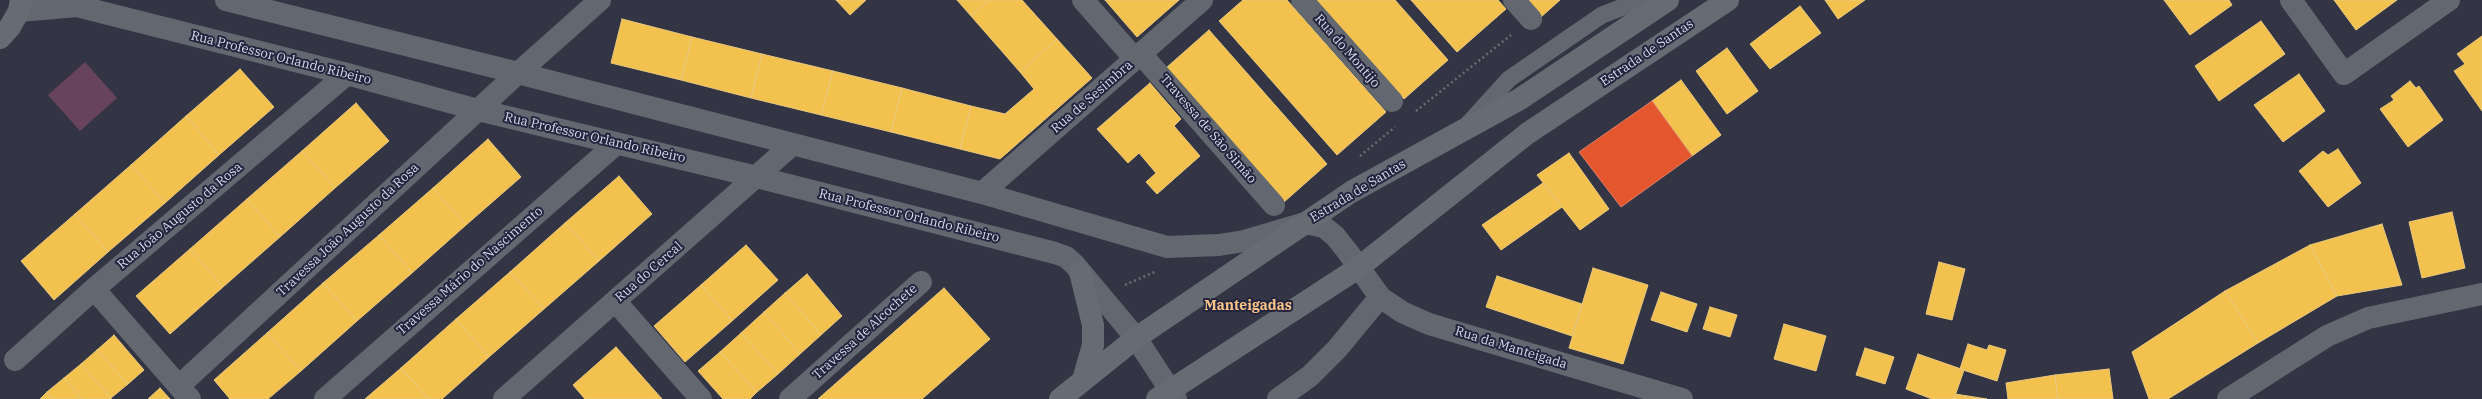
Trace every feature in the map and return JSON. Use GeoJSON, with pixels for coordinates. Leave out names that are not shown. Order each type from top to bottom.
{"type":"FeatureCollection","features":[{"type":"Feature","properties":{"kind":"main road","name":"Estrada de Santas"},"geometry":{"type":"LineString","coordinates":[[1060,399],[1136,338],[1351,192],[1520,100],[1668,0]]}},
{"type":"Feature","properties":{"kind":"main road","name":"Estrada de Santas"},"geometry":{"type":"LineString","coordinates":[[1168,396],[1358,268],[1528,133],[1728,0]]}},
{"type":"Feature","properties":{"kind":"main road"},"geometry":{"type":"LineString","coordinates":[[0,38],[10,27],[20,6]]}},
{"type":"Feature","properties":{"kind":"main road"},"geometry":{"type":"LineString","coordinates":[[1080,272],[1093,325],[1092,345],[1083,380]]}},
{"type":"Feature","properties":{"kind":"street"},"geometry":{"type":"LineString","coordinates":[[226,0],[518,72],[982,193],[1167,247],[1219,245],[1244,241],[1305,223]]}},
{"type":"Feature","properties":{"kind":"street","name":"Travessa João Augusto da Rosa"},"geometry":{"type":"LineString","coordinates":[[184,393],[518,72],[600,0]]}},
{"type":"Feature","properties":{"kind":"street","name":"Travessa de São Simão"},"geometry":{"type":"LineString","coordinates":[[1083,0],[1138,57],[1274,205]]}},
{"type":"Feature","properties":{"kind":"street","name":"Rua de Sesimbra"},"geometry":{"type":"LineString","coordinates":[[982,193],[1202,0]]}},
{"type":"Feature","properties":{"kind":"street","name":"Rua do Montijo"},"geometry":{"type":"LineString","coordinates":[[1302,0],[1392,102]]}},
{"type":"Feature","properties":{"kind":"street"},"geometry":{"type":"LineString","coordinates":[[1514,0],[1531,19]]}},
{"type":"Feature","properties":{"kind":"street"},"geometry":{"type":"LineString","coordinates":[[2291,0],[2344,74],[2449,0]]}},
{"type":"Feature","properties":{"kind":"street","name":"Rua Professor Orlando Ribeiro"},"geometry":{"type":"LineString","coordinates":[[20,6],[77,6],[347,74],[478,110],[757,177],[1055,253],[1066,258],[1080,272],[1136,338],[1168,396]]}},
{"type":"Feature","properties":{"kind":"street","name":"Rua João Augusto da Rosa"},"geometry":{"type":"LineString","coordinates":[[15,360],[94,289],[347,74]]}},
{"type":"Feature","properties":{"kind":"street","name":"Travessa Mário do Nascimento"},"geometry":{"type":"LineString","coordinates":[[325,399],[616,144]]}},
{"type":"Feature","properties":{"kind":"street","name":"Rua do Cercal"},"geometry":{"type":"LineString","coordinates":[[504,399],[793,144]]}},
{"type":"Feature","properties":{"kind":"street","name":"Rua da Manteigada"},"geometry":{"type":"LineString","coordinates":[[1305,223],[1324,227],[1335,236],[1380,297],[1402,312],[1429,324],[1682,399]]}},
{"type":"Feature","properties":{"kind":"street","name":"Travessa de Alcochete"},"geometry":{"type":"LineString","coordinates":[[790,399],[921,282]]}},
{"type":"Feature","properties":{"kind":"street"},"geometry":{"type":"LineString","coordinates":[[94,289],[184,393]]}},
{"type":"Feature","properties":{"kind":"street"},"geometry":{"type":"LineString","coordinates":[[2228,399],[2327,336],[2368,318],[2482,294]]}},
{"type":"Feature","properties":{"kind":"street"},"geometry":{"type":"LineString","coordinates":[[1278,399],[1310,376],[1337,349],[1380,297]]}},
{"type":"Feature","properties":{"kind":"street"},"geometry":{"type":"LineString","coordinates":[[615,301],[701,399]]}},
{"type":"Feature","properties":{"kind":"lane"},"geometry":{"type":"LineString","coordinates":[[1458,134],[1509,79],[1602,15],[1641,0]]}},
{"type":"Feature","properties":{"kind":"path"},"geometry":{"type":"LineString","coordinates":[[1413,113],[1531,19]]}},
{"type":"Feature","properties":{"kind":"path"},"geometry":{"type":"LineString","coordinates":[[1357,158],[1401,123]]}},
{"type":"Feature","properties":{"kind":"path"},"geometry":{"type":"LineString","coordinates":[[1101,296],[1157,272],[1167,247]]}},
{"type":"Feature","properties":{"kind":"shaded area"},"geometry":{"type":"Polygon","coordinates":[[[85,62],[117,98],[80,131],[48,95],[85,62]]]}},
{"type":"Feature","properties":{"kind":"building: Moradias"},"geometry":{"type":"Polygon","coordinates":[[[836,0],[866,0],[850,15],[836,0]]]}},
{"type":"Feature","properties":{"kind":"building: Moradias"},"geometry":{"type":"Polygon","coordinates":[[[957,0],[989,0],[971,16],[957,0]]]}},
{"type":"Feature","properties":{"kind":"building: Moradias"},"geometry":{"type":"Polygon","coordinates":[[[989,0],[1022,0],[1057,39],[1020,72],[971,16],[989,0]]]}},
{"type":"Feature","properties":{"kind":"building: Moradias"},"geometry":{"type":"Polygon","coordinates":[[[1105,0],[1179,0],[1137,37],[1105,0]]]}},
{"type":"Feature","properties":{"kind":"building: Moradias"},"geometry":{"type":"Polygon","coordinates":[[[1243,0],[1287,0],[1386,112],[1337,155],[1219,21],[1243,0]]]}},
{"type":"Feature","properties":{"kind":"building: Moradias"},"geometry":{"type":"Polygon","coordinates":[[[1316,0],[1395,0],[1448,60],[1404,99],[1316,0]]]}},
{"type":"Feature","properties":{"kind":"building: Moradias"},"geometry":{"type":"Polygon","coordinates":[[[1411,0],[1498,0],[1506,9],[1457,52],[1411,0]]]}},
{"type":"Feature","properties":{"kind":"building: Moradias"},"geometry":{"type":"Polygon","coordinates":[[[1527,0],[1560,0],[1541,17],[1527,0]]]}},
{"type":"Feature","properties":{"kind":"building: Moradias"},"geometry":{"type":"Polygon","coordinates":[[[1825,0],[1865,0],[1838,19],[1825,0]]]}},
{"type":"Feature","properties":{"kind":"building: Moradias"},"geometry":{"type":"Polygon","coordinates":[[[2164,0],[2229,0],[2232,5],[2190,35],[2164,0]]]}},
{"type":"Feature","properties":{"kind":"building: Moradias"},"geometry":{"type":"Polygon","coordinates":[[[2334,0],[2397,0],[2356,30],[2334,0]]]}},
{"type":"Feature","properties":{"kind":"building: Moradias"},"geometry":{"type":"Polygon","coordinates":[[[1800,6],[1821,33],[1770,69],[1750,44],[1800,6]]]}},
{"type":"Feature","properties":{"kind":"building: Moradias"},"geometry":{"type":"Polygon","coordinates":[[[622,19],[692,37],[681,80],[611,63],[622,19]]]}},
{"type":"Feature","properties":{"kind":"building: Moradias"},"geometry":{"type":"Polygon","coordinates":[[[2261,21],[2285,54],[2219,101],[2195,66],[2261,21]]]}},
{"type":"Feature","properties":{"kind":"building: Moradias"},"geometry":{"type":"Polygon","coordinates":[[[1209,30],[1327,164],[1284,202],[1166,68],[1209,30]]]}},
{"type":"Feature","properties":{"kind":"building: Moradias"},"geometry":{"type":"Polygon","coordinates":[[[2482,36],[2482,111],[2454,71],[2465,64],[2457,54],[2482,36]]]}},
{"type":"Feature","properties":{"kind":"building: Moradias"},"geometry":{"type":"Polygon","coordinates":[[[692,37],[762,54],[751,98],[681,80],[692,37]]]}},
{"type":"Feature","properties":{"kind":"building: Moradias"},"geometry":{"type":"Polygon","coordinates":[[[1057,39],[1092,78],[1000,159],[960,149],[971,106],[1005,114],[1034,89],[1020,72],[1057,39]]]}},
{"type":"Feature","properties":{"kind":"building: Moradias"},"geometry":{"type":"Polygon","coordinates":[[[1727,48],[1758,91],[1727,114],[1696,71],[1727,48]]]}},
{"type":"Feature","properties":{"kind":"building: Moradias"},"geometry":{"type":"Polygon","coordinates":[[[762,54],[833,71],[821,115],[751,98],[762,54]]]}},
{"type":"Feature","properties":{"kind":"building: Moradias"},"geometry":{"type":"Polygon","coordinates":[[[240,69],[274,107],[219,155],[186,116],[240,69]]]}},
{"type":"Feature","properties":{"kind":"building: Moradias"},"geometry":{"type":"Polygon","coordinates":[[[833,71],[902,88],[891,132],[821,115],[833,71]]]}},
{"type":"Feature","properties":{"kind":"building: Moradias"},"geometry":{"type":"Polygon","coordinates":[[[2299,74],[2325,111],[2283,142],[2254,105],[2299,74]]]}},
{"type":"Feature","properties":{"kind":"building: Moradias"},"geometry":{"type":"Polygon","coordinates":[[[1681,80],[1721,135],[1692,156],[1652,101],[1681,80]]]}},
{"type":"Feature","properties":{"kind":"building: Moradias"},"geometry":{"type":"Polygon","coordinates":[[[2410,81],[2416,88],[2419,86],[2443,120],[2408,147],[2380,109],[2394,100],[2391,96],[2410,81]]]}},
{"type":"Feature","properties":{"kind":"building: Moradias"},"geometry":{"type":"Polygon","coordinates":[[[1150,83],[1181,119],[1174,126],[1200,156],[1157,194],[1146,182],[1156,173],[1139,153],[1128,163],[1097,129],[1150,83]]]}},
{"type":"Feature","properties":{"kind":"building: Moradias"},"geometry":{"type":"Polygon","coordinates":[[[902,88],[971,106],[960,149],[891,132],[902,88]]]}},
{"type":"Feature","properties":{"kind":"building: Moradias"},"geometry":{"type":"Polygon","coordinates":[[[356,103],[389,141],[335,188],[302,151],[356,103]]]}},
{"type":"Feature","properties":{"kind":"building: Moradias"},"geometry":{"type":"Polygon","coordinates":[[[186,116],[219,155],[165,203],[131,165],[186,116]]]}},
{"type":"Feature","properties":{"kind":"building: Moradias"},"geometry":{"type":"Polygon","coordinates":[[[488,139],[521,177],[466,225],[433,188],[488,139]]]}},
{"type":"Feature","properties":{"kind":"building: Moradias"},"geometry":{"type":"Polygon","coordinates":[[[2338,149],[2361,183],[2328,207],[2299,171],[2323,151],[2328,155],[2338,149]]]}},
{"type":"Feature","properties":{"kind":"building: Moradias"},"geometry":{"type":"Polygon","coordinates":[[[302,151],[335,188],[280,237],[247,199],[302,151]]]}},
{"type":"Feature","properties":{"kind":"building: Moradias"},"geometry":{"type":"Polygon","coordinates":[[[1569,153],[1609,209],[1580,230],[1537,175],[1569,153]]]}},
{"type":"Feature","properties":{"kind":"building: Moradias"},"geometry":{"type":"Polygon","coordinates":[[[131,165],[165,203],[108,252],[75,214],[131,165]]]}},
{"type":"Feature","properties":{"kind":"building: Moradias"},"geometry":{"type":"Polygon","coordinates":[[[619,176],[652,214],[599,261],[565,223],[619,176]]]}},
{"type":"Feature","properties":{"kind":"building: Moradias"},"geometry":{"type":"Polygon","coordinates":[[[1543,183],[1562,207],[1501,250],[1482,225],[1543,183]]]}},
{"type":"Feature","properties":{"kind":"building: Moradias"},"geometry":{"type":"Polygon","coordinates":[[[433,188],[466,225],[412,273],[379,235],[433,188]]]}},
{"type":"Feature","properties":{"kind":"building: Moradias"},"geometry":{"type":"Polygon","coordinates":[[[247,199],[280,237],[223,287],[190,249],[247,199]]]}},
{"type":"Feature","properties":{"kind":"building: Moradias"},"geometry":{"type":"Polygon","coordinates":[[[2452,212],[2465,268],[2422,278],[2409,222],[2452,212]]]}},
{"type":"Feature","properties":{"kind":"building: Moradias"},"geometry":{"type":"Polygon","coordinates":[[[75,214],[108,252],[54,300],[21,261],[75,214]]]}},
{"type":"Feature","properties":{"kind":"building: Moradias"},"geometry":{"type":"Polygon","coordinates":[[[565,223],[599,261],[544,309],[510,272],[565,223]]]}},
{"type":"Feature","properties":{"kind":"building: Moradias"},"geometry":{"type":"Polygon","coordinates":[[[2382,224],[2402,285],[2337,296],[2310,245],[2382,224]]]}},
{"type":"Feature","properties":{"kind":"building: Moradias"},"geometry":{"type":"Polygon","coordinates":[[[379,235],[412,273],[357,321],[323,283],[379,235]]]}},
{"type":"Feature","properties":{"kind":"building: Moradias"},"geometry":{"type":"Polygon","coordinates":[[[746,245],[778,280],[732,321],[701,285],[746,245]]]}},
{"type":"Feature","properties":{"kind":"building: Moradias"},"geometry":{"type":"Polygon","coordinates":[[[2310,245],[2337,296],[2258,343],[2225,291],[2310,245]]]}},
{"type":"Feature","properties":{"kind":"building: Moradias"},"geometry":{"type":"Polygon","coordinates":[[[190,249],[223,287],[170,334],[136,296],[190,249]]]}},
{"type":"Feature","properties":{"kind":"building: Moradias"},"geometry":{"type":"Polygon","coordinates":[[[1939,262],[1965,269],[1952,320],[1926,314],[1939,262]]]}},
{"type":"Feature","properties":{"kind":"building: Moradias"},"geometry":{"type":"Polygon","coordinates":[[[1593,268],[1648,285],[1623,364],[1569,348],[1593,268]]]}},
{"type":"Feature","properties":{"kind":"building: Moradias"},"geometry":{"type":"Polygon","coordinates":[[[510,272],[544,309],[489,357],[456,319],[510,272]]]}},
{"type":"Feature","properties":{"kind":"building: Moradias"},"geometry":{"type":"Polygon","coordinates":[[[807,274],[842,316],[821,335],[785,293],[807,274]]]}},
{"type":"Feature","properties":{"kind":"building: Moradias"},"geometry":{"type":"Polygon","coordinates":[[[1497,276],[1582,304],[1572,336],[1486,307],[1497,276]]]}},
{"type":"Feature","properties":{"kind":"building: Moradias"},"geometry":{"type":"Polygon","coordinates":[[[323,283],[357,321],[301,371],[267,333],[323,283]]]}},
{"type":"Feature","properties":{"kind":"building: Moradias"},"geometry":{"type":"Polygon","coordinates":[[[701,285],[732,321],[685,362],[654,326],[701,285]]]}},
{"type":"Feature","properties":{"kind":"building: Moradias"},"geometry":{"type":"Polygon","coordinates":[[[944,288],[990,339],[922,399],[818,399],[944,288]]]}},
{"type":"Feature","properties":{"kind":"building: Moradias"},"geometry":{"type":"Polygon","coordinates":[[[2225,291],[2258,343],[2168,399],[2149,399],[2132,352],[2225,291]]]}},
{"type":"Feature","properties":{"kind":"building: Moradias"},"geometry":{"type":"Polygon","coordinates":[[[1661,292],[1697,304],[1687,332],[1651,320],[1661,292]]]}},
{"type":"Feature","properties":{"kind":"building: Moradias"},"geometry":{"type":"Polygon","coordinates":[[[785,293],[821,335],[800,354],[764,312],[785,293]]]}},
{"type":"Feature","properties":{"kind":"building: Moradias"},"geometry":{"type":"Polygon","coordinates":[[[1710,307],[1737,315],[1730,337],[1703,329],[1710,307]]]}},
{"type":"Feature","properties":{"kind":"building: Moradias"},"geometry":{"type":"Polygon","coordinates":[[[764,312],[800,354],[778,374],[741,333],[764,312]]]}},
{"type":"Feature","properties":{"kind":"building: Moradias"},"geometry":{"type":"Polygon","coordinates":[[[456,319],[489,357],[442,399],[429,399],[401,368],[456,319]]]}},
{"type":"Feature","properties":{"kind":"building: Moradias"},"geometry":{"type":"Polygon","coordinates":[[[1784,324],[1826,336],[1816,371],[1774,359],[1784,324]]]}},
{"type":"Feature","properties":{"kind":"building: Moradias"},"geometry":{"type":"Polygon","coordinates":[[[267,333],[301,371],[268,399],[230,399],[214,380],[267,333]]]}},
{"type":"Feature","properties":{"kind":"building: Moradias"},"geometry":{"type":"Polygon","coordinates":[[[741,333],[778,374],[757,392],[720,352],[741,333]]]}},
{"type":"Feature","properties":{"kind":"building: Moradias"},"geometry":{"type":"Polygon","coordinates":[[[114,335],[144,370],[128,384],[97,350],[114,335]]]}},
{"type":"Feature","properties":{"kind":"building: Moradias"},"geometry":{"type":"Polygon","coordinates":[[[1968,344],[1987,350],[1989,345],[2006,350],[1997,381],[1960,369],[1968,344]]]}},
{"type":"Feature","properties":{"kind":"building: Moradias"},"geometry":{"type":"Polygon","coordinates":[[[616,347],[662,399],[585,399],[573,385],[616,347]]]}},
{"type":"Feature","properties":{"kind":"building: Moradias"},"geometry":{"type":"Polygon","coordinates":[[[1865,348],[1894,357],[1885,384],[1856,375],[1865,348]]]}},
{"type":"Feature","properties":{"kind":"building: Moradias"},"geometry":{"type":"Polygon","coordinates":[[[97,350],[128,384],[111,398],[81,364],[97,350]]]}},
{"type":"Feature","properties":{"kind":"building: Moradias"},"geometry":{"type":"Polygon","coordinates":[[[720,352],[757,392],[750,399],[723,399],[698,371],[720,352]]]}},
{"type":"Feature","properties":{"kind":"building: Moradias"},"geometry":{"type":"Polygon","coordinates":[[[1918,354],[1964,370],[1954,399],[1932,399],[1906,389],[1918,354]]]}},
{"type":"Feature","properties":{"kind":"building: Moradias"},"geometry":{"type":"Polygon","coordinates":[[[81,364],[111,399],[82,399],[64,378],[81,364]]]}},
{"type":"Feature","properties":{"kind":"building: Moradias"},"geometry":{"type":"Polygon","coordinates":[[[401,368],[429,399],[365,399],[401,368]]]}},
{"type":"Feature","properties":{"kind":"building: Moradias"},"geometry":{"type":"Polygon","coordinates":[[[2109,369],[2113,399],[2058,399],[2055,375],[2109,369]]]}},
{"type":"Feature","properties":{"kind":"building: Moradias"},"geometry":{"type":"Polygon","coordinates":[[[2055,375],[2058,399],[2008,399],[2006,383],[2055,375]]]}},
{"type":"Feature","properties":{"kind":"building: Moradias"},"geometry":{"type":"Polygon","coordinates":[[[64,378],[82,399],[53,399],[47,392],[64,378]]]}},
{"type":"Feature","properties":{"kind":"building: Moradias"},"geometry":{"type":"Polygon","coordinates":[[[160,388],[170,399],[148,399],[160,388]]]}},
{"type":"Feature","properties":{"kind":"building: Moradias"},"geometry":{"type":"Polygon","coordinates":[[[47,392],[53,399],[40,399],[47,392]]]}},
{"type":"Feature","properties":{"kind":"building: Moradias"},"geometry":{"type":"Polygon","coordinates":[[[1955,394],[1987,399],[1954,399],[1955,394]]]}},
{"type":"Feature","properties":{"kind":"building: Comércio"},"geometry":{"type":"Polygon","coordinates":[[[1652,101],[1692,156],[1621,207],[1579,152],[1652,101]]]}},
{"type":"Feature","properties":{"kind":"district","name":"Manteigadas"},"geometry":{"type":"Point","coordinates":[1248,306]}}]}
